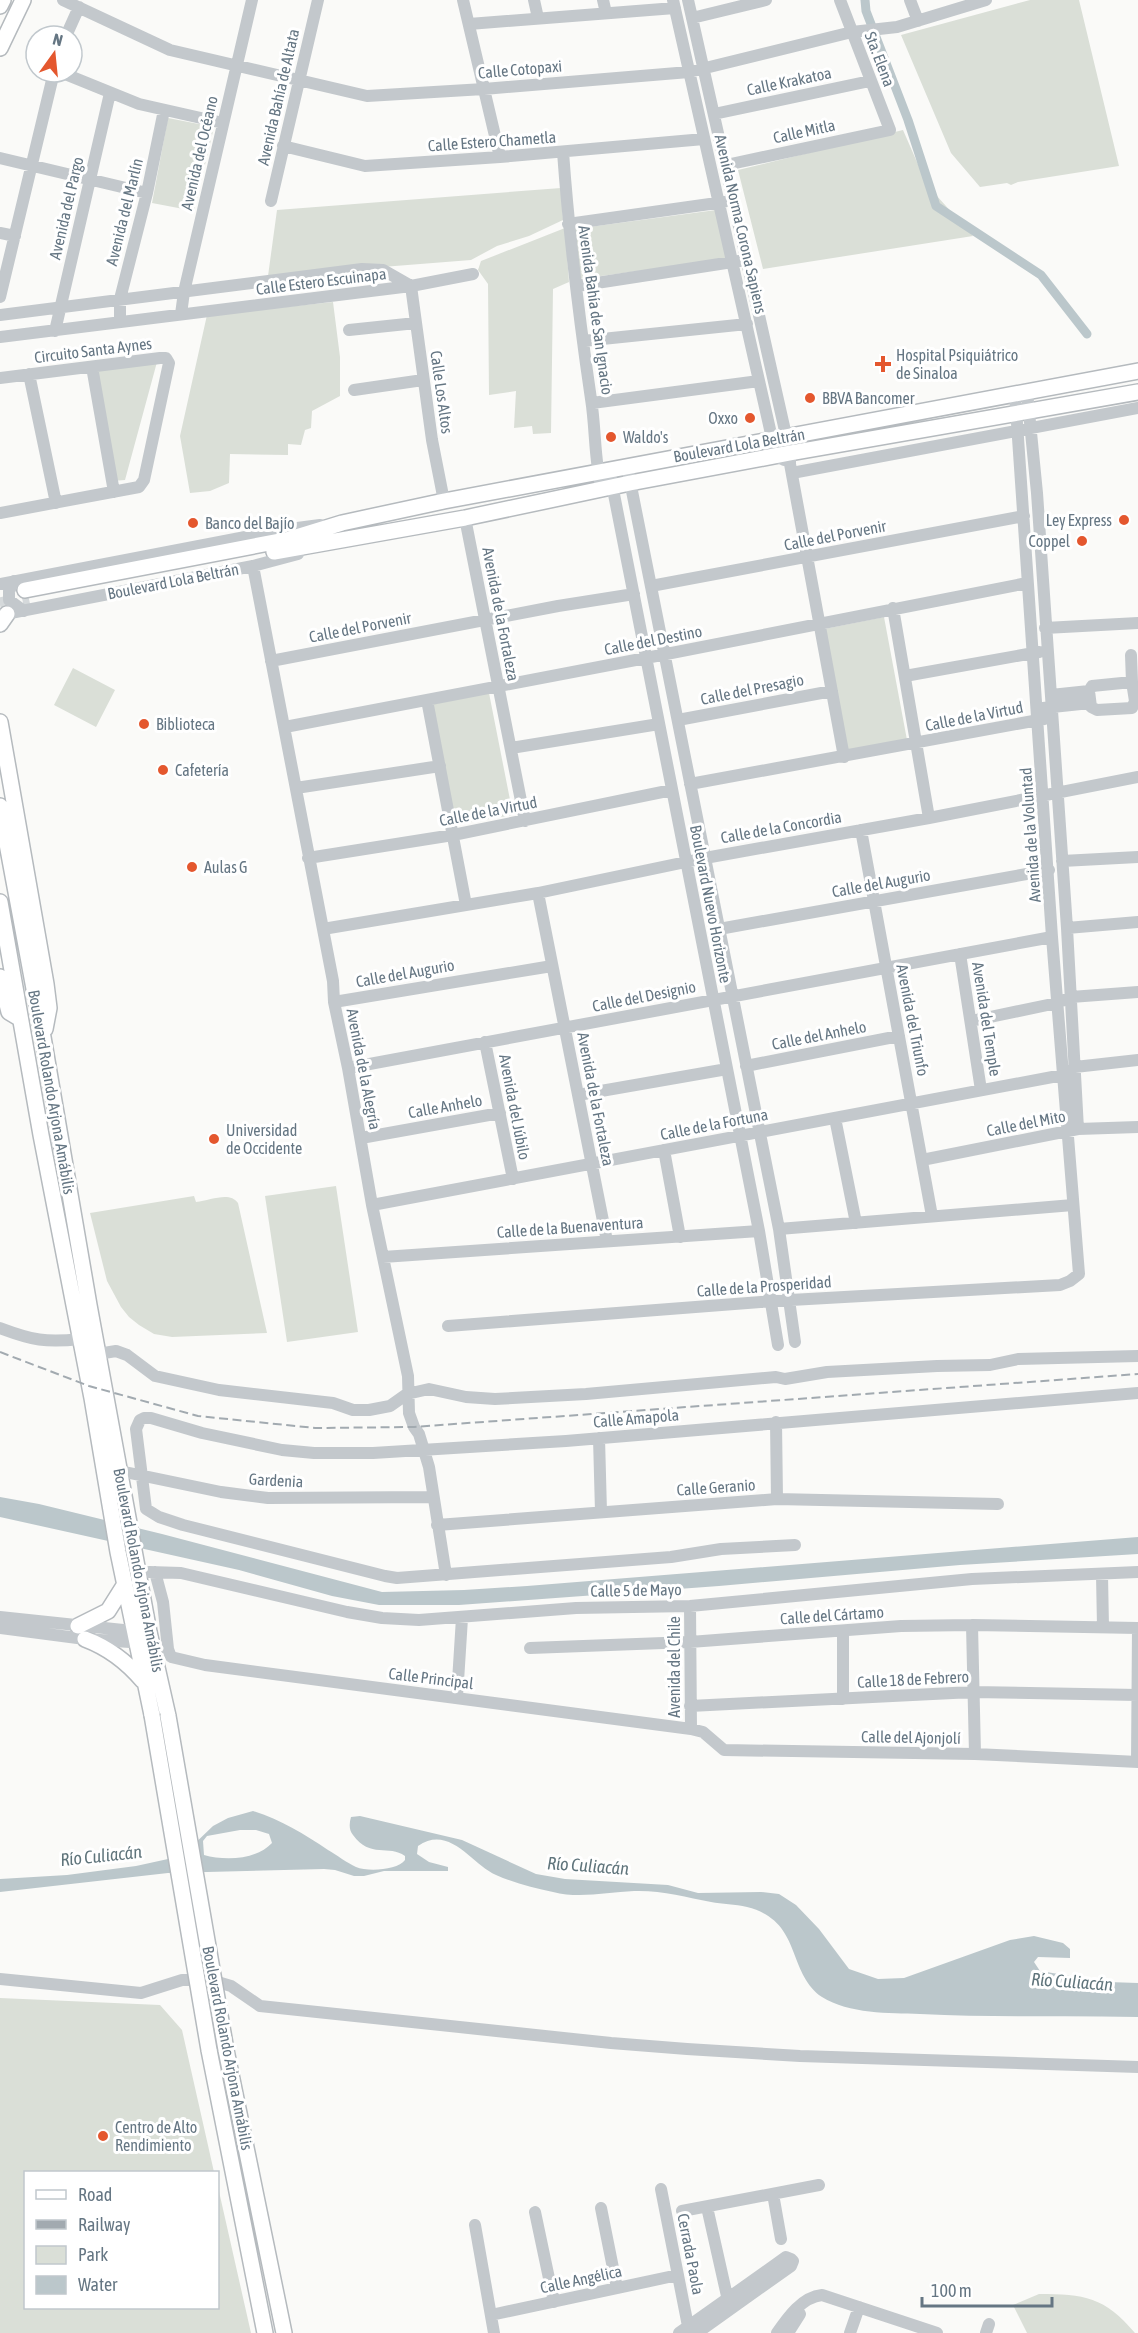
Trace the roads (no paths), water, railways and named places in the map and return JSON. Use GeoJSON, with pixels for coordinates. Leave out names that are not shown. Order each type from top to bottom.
{"type":"FeatureCollection","features":[{"type":"Feature","properties":{"kind":"main road"},"geometry":{"type":"LineString","coordinates":[[0,6],[3,0]]}},
{"type":"Feature","properties":{"kind":"main road"},"geometry":{"type":"LineString","coordinates":[[0,48],[23,0]]}},
{"type":"Feature","properties":{"kind":"main road","name":"Boulevard Lola Beltrán"},"geometry":{"type":"LineString","coordinates":[[23,595],[290,539],[342,523],[444,501],[1138,371]]}},
{"type":"Feature","properties":{"kind":"main road","name":"Boulevard Lola Beltrán"},"geometry":{"type":"LineString","coordinates":[[23,595],[345,541],[630,483],[787,461],[1023,412],[1138,392]]}},
{"type":"Feature","properties":{"kind":"main road"},"geometry":{"type":"LineString","coordinates":[[0,722],[46,984],[49,1008],[43,1037]]}},
{"type":"Feature","properties":{"kind":"main road","name":"Boulevard Rolando Arjona Amábilis"},"geometry":{"type":"LineString","coordinates":[[0,806],[136,1557],[147,1573],[151,1638],[168,1716],[226,2050],[284,2333]]}},
{"type":"Feature","properties":{"kind":"main road","name":"Boulevard Rolando Arjona Amábilis"},"geometry":{"type":"LineString","coordinates":[[0,902],[118,1552],[152,1715],[209,2050],[265,2333]]}},
{"type":"Feature","properties":{"kind":"main road"},"geometry":{"type":"LineString","coordinates":[[0,977],[9,1012],[20,1018]]}},
{"type":"Feature","properties":{"kind":"main road"},"geometry":{"type":"LineString","coordinates":[[124,1584],[108,1611],[75,1632],[128,1664],[146,1685]]}},
{"type":"Feature","properties":{"kind":"street","name":"Calle Cotopaxi"},"geometry":{"type":"LineString","coordinates":[[63,0],[170,50],[367,96],[689,72],[852,32],[897,27],[986,0]]}},
{"type":"Feature","properties":{"kind":"street","name":"Avenida Bahía de Altata"},"geometry":{"type":"LineString","coordinates":[[271,201],[318,0]]}},
{"type":"Feature","properties":{"kind":"street"},"geometry":{"type":"LineString","coordinates":[[463,0],[500,157]]}},
{"type":"Feature","properties":{"kind":"street"},"geometry":{"type":"LineString","coordinates":[[534,0],[538,18]]}},
{"type":"Feature","properties":{"kind":"street"},"geometry":{"type":"LineString","coordinates":[[603,0],[606,13]]}},
{"type":"Feature","properties":{"kind":"street","name":"Avenida Norma Corona Sapiens"},"geometry":{"type":"LineString","coordinates":[[688,0],[747,260],[779,437]]}},
{"type":"Feature","properties":{"kind":"street"},"geometry":{"type":"LineString","coordinates":[[692,18],[766,0]]}},
{"type":"Feature","properties":{"kind":"street","name":"Sta. Elena"},"geometry":{"type":"LineString","coordinates":[[840,0],[890,130]]}},
{"type":"Feature","properties":{"kind":"street"},"geometry":{"type":"LineString","coordinates":[[910,0],[918,21]]}},
{"type":"Feature","properties":{"kind":"street","name":"Avenida del Océano"},"geometry":{"type":"LineString","coordinates":[[181,314],[184,292],[237,66],[248,1]]}},
{"type":"Feature","properties":{"kind":"street"},"geometry":{"type":"LineString","coordinates":[[469,24],[606,13],[674,4]]}},
{"type":"Feature","properties":{"kind":"street","name":"Avenida Norma Corona Sapiens"},"geometry":{"type":"LineString","coordinates":[[674,4],[759,381],[787,461]]}},
{"type":"Feature","properties":{"kind":"street"},"geometry":{"type":"LineString","coordinates":[[72,24],[79,8]]}},
{"type":"Feature","properties":{"kind":"street","name":"Calle Krakatoa"},"geometry":{"type":"LineString","coordinates":[[714,114],[870,81]]}},
{"type":"Feature","properties":{"kind":"street"},"geometry":{"type":"LineString","coordinates":[[84,82],[139,104],[223,123]]}},
{"type":"Feature","properties":{"kind":"street"},"geometry":{"type":"LineString","coordinates":[[0,297],[51,84]]}},
{"type":"Feature","properties":{"kind":"street","name":"Avenida del Pargo"},"geometry":{"type":"LineString","coordinates":[[55,331],[110,93]]}},
{"type":"Feature","properties":{"kind":"street","name":"Avenida del Marlín"},"geometry":{"type":"LineString","coordinates":[[120,322],[120,299],[147,193],[164,110]]}},
{"type":"Feature","properties":{"kind":"street","name":"Calle Mitla"},"geometry":{"type":"LineString","coordinates":[[726,165],[890,130]]}},
{"type":"Feature","properties":{"kind":"street","name":"Calle Estero Chametla"},"geometry":{"type":"LineString","coordinates":[[284,146],[365,166],[704,139]]}},
{"type":"Feature","properties":{"kind":"street","name":"Avenida Bahía de San Ignacio"},"geometry":{"type":"LineString","coordinates":[[563,152],[568,224],[603,470]]}},
{"type":"Feature","properties":{"kind":"street"},"geometry":{"type":"LineString","coordinates":[[0,158],[147,193]]}},
{"type":"Feature","properties":{"kind":"street"},"geometry":{"type":"LineString","coordinates":[[568,224],[734,200]]}},
{"type":"Feature","properties":{"kind":"street"},"geometry":{"type":"LineString","coordinates":[[0,233],[15,236]]}},
{"type":"Feature","properties":{"kind":"street"},"geometry":{"type":"LineString","coordinates":[[577,286],[747,260]]}},
{"type":"Feature","properties":{"kind":"street","name":"Calle Estero Escuinapa"},"geometry":{"type":"LineString","coordinates":[[0,315],[362,269],[383,270],[411,286]]}},
{"type":"Feature","properties":{"kind":"street"},"geometry":{"type":"LineString","coordinates":[[411,286],[473,274]]}},
{"type":"Feature","properties":{"kind":"street","name":"Calle Estero Escuinapa"},"geometry":{"type":"LineString","coordinates":[[0,337],[411,286]]}},
{"type":"Feature","properties":{"kind":"street","name":"Calle Los Altos"},"geometry":{"type":"LineString","coordinates":[[411,286],[432,440],[444,501]]}},
{"type":"Feature","properties":{"kind":"street"},"geometry":{"type":"LineString","coordinates":[[349,330],[416,323]]}},
{"type":"Feature","properties":{"kind":"street"},"geometry":{"type":"LineString","coordinates":[[583,341],[747,324]]}},
{"type":"Feature","properties":{"kind":"street","name":"Circuito Santa Aynes"},"geometry":{"type":"LineString","coordinates":[[0,378],[160,358],[166,358],[169,363],[144,480],[134,489],[0,513]]}},
{"type":"Feature","properties":{"kind":"street"},"geometry":{"type":"LineString","coordinates":[[92,367],[114,492]]}},
{"type":"Feature","properties":{"kind":"street"},"geometry":{"type":"LineString","coordinates":[[29,374],[56,503]]}},
{"type":"Feature","properties":{"kind":"street"},"geometry":{"type":"LineString","coordinates":[[354,390],[423,380]]}},
{"type":"Feature","properties":{"kind":"street"},"geometry":{"type":"LineString","coordinates":[[592,403],[759,381]]}},
{"type":"Feature","properties":{"kind":"street","name":"Avenida de la Voluntad"},"geometry":{"type":"LineString","coordinates":[[1021,393],[1037,493],[1046,651],[1067,928],[1075,1066],[1072,1131],[1073,1205],[1079,1274]]}},
{"type":"Feature","properties":{"kind":"street"},"geometry":{"type":"LineString","coordinates":[[844,757],[787,461],[1025,429],[1138,408]]}},
{"type":"Feature","properties":{"kind":"street","name":"Avenida de la Voluntad"},"geometry":{"type":"LineString","coordinates":[[1025,429],[1024,516],[1027,583],[1044,795],[1057,1003],[1063,1076],[1072,1131]]}},
{"type":"Feature","properties":{"kind":"street","name":"Boulevard Nuevo Horizonte"},"geometry":{"type":"LineString","coordinates":[[627,466],[779,1229],[795,1342]]}},
{"type":"Feature","properties":{"kind":"street","name":"Boulevard Nuevo Horizonte"},"geometry":{"type":"LineString","coordinates":[[603,470],[625,548],[759,1231],[778,1345]]}},
{"type":"Feature","properties":{"kind":"street","name":"Calle del Porvenir"},"geometry":{"type":"LineString","coordinates":[[651,586],[1024,516]]}},
{"type":"Feature","properties":{"kind":"street","name":"Avenida de la Fortaleza"},"geometry":{"type":"LineString","coordinates":[[465,518],[525,821]]}},
{"type":"Feature","properties":{"kind":"street","name":"Boulevard Lola Beltrán"},"geometry":{"type":"LineString","coordinates":[[0,584],[23,595],[253,566],[345,541]]}},
{"type":"Feature","properties":{"kind":"street"},"geometry":{"type":"LineString","coordinates":[[625,548],[643,545]]}},
{"type":"Feature","properties":{"kind":"street","name":"Avenida de la Alegría"},"geometry":{"type":"LineString","coordinates":[[253,566],[333,981],[334,1002],[372,1205],[408,1376],[407,1394],[411,1420],[424,1449],[446,1575]]}},
{"type":"Feature","properties":{"kind":"street","name":"Calle del Destino"},"geometry":{"type":"LineString","coordinates":[[285,727],[1027,583]]}},
{"type":"Feature","properties":{"kind":"street","name":"Calle del Porvenir"},"geometry":{"type":"LineString","coordinates":[[271,661],[485,619],[634,594]]}},
{"type":"Feature","properties":{"kind":"street","name":"Boulevard Lola Beltrán"},"geometry":{"type":"LineString","coordinates":[[2,618],[23,595]]}},
{"type":"Feature","properties":{"kind":"street"},"geometry":{"type":"LineString","coordinates":[[892,608],[929,818]]}},
{"type":"Feature","properties":{"kind":"street"},"geometry":{"type":"LineString","coordinates":[[1045,628],[1138,623]]}},
{"type":"Feature","properties":{"kind":"street"},"geometry":{"type":"LineString","coordinates":[[905,676],[1046,651]]}},
{"type":"Feature","properties":{"kind":"street"},"geometry":{"type":"LineString","coordinates":[[1131,655],[1135,701],[1132,708],[1097,710],[1091,707],[1089,697],[1094,685],[1132,682]]}},
{"type":"Feature","properties":{"kind":"street","name":"Calle del Presagio"},"geometry":{"type":"LineString","coordinates":[[678,720],[832,691]]}},
{"type":"Feature","properties":{"kind":"street","name":"Calle de la Virtud"},"geometry":{"type":"LineString","coordinates":[[690,784],[916,743],[1038,715],[1067,699],[1089,697]]}},
{"type":"Feature","properties":{"kind":"street"},"geometry":{"type":"LineString","coordinates":[[427,699],[466,905]]}},
{"type":"Feature","properties":{"kind":"street"},"geometry":{"type":"LineString","coordinates":[[511,748],[659,724]]}},
{"type":"Feature","properties":{"kind":"street"},"geometry":{"type":"LineString","coordinates":[[296,788],[440,766]]}},
{"type":"Feature","properties":{"kind":"street","name":"Calle de la Concordia"},"geometry":{"type":"LineString","coordinates":[[323,929],[538,893],[705,858],[929,818],[1138,777]]}},
{"type":"Feature","properties":{"kind":"street","name":"Calle de la Virtud"},"geometry":{"type":"LineString","coordinates":[[308,858],[453,835],[672,790]]}},
{"type":"Feature","properties":{"kind":"street","name":"Avenida del Triunfo"},"geometry":{"type":"LineString","coordinates":[[861,830],[932,1216]]}},
{"type":"Feature","properties":{"kind":"street"},"geometry":{"type":"LineString","coordinates":[[1062,861],[1138,857]]}},
{"type":"Feature","properties":{"kind":"street","name":"Calle del Augurio"},"geometry":{"type":"LineString","coordinates":[[719,929],[1048,870]]}},
{"type":"Feature","properties":{"kind":"street","name":"Avenida de la Fortaleza"},"geometry":{"type":"LineString","coordinates":[[538,893],[607,1241]]}},
{"type":"Feature","properties":{"kind":"street"},"geometry":{"type":"LineString","coordinates":[[1067,928],[1138,922]]}},
{"type":"Feature","properties":{"kind":"street","name":"Calle del Designio"},"geometry":{"type":"LineString","coordinates":[[348,1068],[1052,937]]}},
{"type":"Feature","properties":{"kind":"street","name":"Avenida del Temple"},"geometry":{"type":"LineString","coordinates":[[960,954],[981,1090]]}},
{"type":"Feature","properties":{"kind":"street","name":"Calle del Augurio"},"geometry":{"type":"LineString","coordinates":[[334,1002],[552,966]]}},
{"type":"Feature","properties":{"kind":"street"},"geometry":{"type":"LineString","coordinates":[[971,1021],[1057,1003],[1071,997],[1138,992]]}},
{"type":"Feature","properties":{"kind":"street","name":"Calle del Anhelo"},"geometry":{"type":"LineString","coordinates":[[746,1066],[899,1036]]}},
{"type":"Feature","properties":{"kind":"street","name":"Avenida del Júbilo"},"geometry":{"type":"LineString","coordinates":[[485,1042],[513,1179]]}},
{"type":"Feature","properties":{"kind":"street"},"geometry":{"type":"LineString","coordinates":[[1063,1076],[1075,1066],[1138,1060]]}},
{"type":"Feature","properties":{"kind":"street"},"geometry":{"type":"LineString","coordinates":[[578,1095],[727,1069]]}},
{"type":"Feature","properties":{"kind":"street","name":"Calle de la Fortuna"},"geometry":{"type":"LineString","coordinates":[[372,1205],[1063,1076]]}},
{"type":"Feature","properties":{"kind":"street","name":"Calle Anhelo"},"geometry":{"type":"LineString","coordinates":[[361,1138],[500,1113]]}},
{"type":"Feature","properties":{"kind":"street"},"geometry":{"type":"LineString","coordinates":[[835,1118],[856,1223]]}},
{"type":"Feature","properties":{"kind":"street","name":"Calle del Mito"},"geometry":{"type":"LineString","coordinates":[[922,1160],[1072,1131],[1138,1127]]}},
{"type":"Feature","properties":{"kind":"street"},"geometry":{"type":"LineString","coordinates":[[664,1150],[680,1237]]}},
{"type":"Feature","properties":{"kind":"street"},"geometry":{"type":"LineString","coordinates":[[779,1229],[1073,1205]]}},
{"type":"Feature","properties":{"kind":"street","name":"Calle de la Buenaventura"},"geometry":{"type":"LineString","coordinates":[[383,1257],[759,1231]]}},
{"type":"Feature","properties":{"kind":"street","name":"Calle de la Prosperidad"},"geometry":{"type":"LineString","coordinates":[[448,1326],[772,1301],[1060,1285],[1079,1274]]}},
{"type":"Feature","properties":{"kind":"street"},"geometry":{"type":"LineString","coordinates":[[0,1328],[30,1339],[53,1342],[80,1339]]}},
{"type":"Feature","properties":{"kind":"street"},"geometry":{"type":"LineString","coordinates":[[98,1354],[116,1351],[127,1355],[155,1376],[219,1390],[333,1403],[352,1410],[390,1406],[407,1394],[429,1389],[466,1397],[495,1399],[586,1394],[776,1377],[785,1379],[827,1372],[990,1365],[1029,1359],[1089,1356],[1107,1359],[1138,1356]]}},
{"type":"Feature","properties":{"kind":"street","name":"Calle Amapola"},"geometry":{"type":"LineString","coordinates":[[143,1475],[136,1430],[140,1420],[144,1418],[229,1439],[301,1452],[373,1453],[599,1438],[1138,1393]]}},
{"type":"Feature","properties":{"kind":"street"},"geometry":{"type":"LineString","coordinates":[[776,1422],[777,1499]]}},
{"type":"Feature","properties":{"kind":"street"},"geometry":{"type":"LineString","coordinates":[[599,1438],[601,1512]]}},
{"type":"Feature","properties":{"kind":"street","name":"Gardenia"},"geometry":{"type":"LineString","coordinates":[[120,1471],[221,1492],[268,1498],[433,1497]]}},
{"type":"Feature","properties":{"kind":"street"},"geometry":{"type":"LineString","coordinates":[[143,1475],[146,1509],[159,1517],[183,1526],[397,1578],[671,1557],[721,1549],[795,1545]]}},
{"type":"Feature","properties":{"kind":"street","name":"Calle Geranio"},"geometry":{"type":"LineString","coordinates":[[437,1525],[777,1499],[998,1504]]}},
{"type":"Feature","properties":{"kind":"street","name":"Calle 5 de Mayo"},"geometry":{"type":"LineString","coordinates":[[147,1573],[181,1573],[347,1612],[382,1618],[419,1620],[576,1608],[690,1606],[972,1579],[1138,1572]]}},
{"type":"Feature","properties":{"kind":"street","name":"Calle Principal"},"geometry":{"type":"LineString","coordinates":[[147,1573],[163,1602],[170,1653],[175,1658],[205,1665],[457,1697],[546,1712],[690,1729]]}},
{"type":"Feature","properties":{"kind":"street"},"geometry":{"type":"LineString","coordinates":[[1102,1575],[1103,1628]]}},
{"type":"Feature","properties":{"kind":"street","name":"Avenida del Chile"},"geometry":{"type":"LineString","coordinates":[[690,1606],[690,1729]]}},
{"type":"Feature","properties":{"kind":"street"},"geometry":{"type":"LineString","coordinates":[[0,1617],[75,1632]]}},
{"type":"Feature","properties":{"kind":"street"},"geometry":{"type":"LineString","coordinates":[[457,1697],[462,1618]]}},
{"type":"Feature","properties":{"kind":"street"},"geometry":{"type":"LineString","coordinates":[[972,1625],[975,1754]]}},
{"type":"Feature","properties":{"kind":"street","name":"Calle del Cártamo"},"geometry":{"type":"LineString","coordinates":[[530,1648],[690,1642],[901,1626],[1138,1628]]}},
{"type":"Feature","properties":{"kind":"street"},"geometry":{"type":"LineString","coordinates":[[0,1628],[151,1638]]}},
{"type":"Feature","properties":{"kind":"street"},"geometry":{"type":"LineString","coordinates":[[1137,1761],[1138,1628]]}},
{"type":"Feature","properties":{"kind":"street"},"geometry":{"type":"LineString","coordinates":[[843,1631],[843,1699]]}},
{"type":"Feature","properties":{"kind":"street","name":"Calle 18 de Febrero"},"geometry":{"type":"LineString","coordinates":[[690,1706],[973,1692],[1138,1695]]}},
{"type":"Feature","properties":{"kind":"street","name":"Calle del Ajonjolí"},"geometry":{"type":"LineString","coordinates":[[690,1729],[703,1732],[724,1750],[975,1754],[1137,1761]]}},
{"type":"Feature","properties":{"kind":"street"},"geometry":{"type":"LineString","coordinates":[[0,1979],[141,1993],[182,1980],[211,1980],[231,1986],[260,2006],[611,2043],[789,2055],[1138,2067]]}},
{"type":"Feature","properties":{"kind":"street"},"geometry":{"type":"LineString","coordinates":[[682,2211],[819,2185]]}},
{"type":"Feature","properties":{"kind":"street","name":"Cerrada Paola"},"geometry":{"type":"LineString","coordinates":[[661,2189],[690,2331]]}},
{"type":"Feature","properties":{"kind":"street"},"geometry":{"type":"LineString","coordinates":[[772,2194],[781,2239]]}},
{"type":"Feature","properties":{"kind":"street"},"geometry":{"type":"LineString","coordinates":[[707,2207],[728,2304]]}},
{"type":"Feature","properties":{"kind":"street"},"geometry":{"type":"LineString","coordinates":[[601,2208],[617,2288]]}},
{"type":"Feature","properties":{"kind":"street"},"geometry":{"type":"LineString","coordinates":[[535,2212],[554,2302]]}},
{"type":"Feature","properties":{"kind":"street"},"geometry":{"type":"LineString","coordinates":[[475,2225],[494,2333]]}},
{"type":"Feature","properties":{"kind":"street"},"geometry":{"type":"LineString","coordinates":[[690,2331],[787,2263]]}},
{"type":"Feature","properties":{"kind":"street","name":"Calle Angélica"},"geometry":{"type":"LineString","coordinates":[[491,2315],[678,2275]]}},
{"type":"Feature","properties":{"kind":"street"},"geometry":{"type":"LineString","coordinates":[[777,2333],[793,2311],[811,2297],[822,2295],[937,2333]]}},
{"type":"Feature","properties":{"kind":"street"},"geometry":{"type":"LineString","coordinates":[[788,2333],[805,2302]]}},
{"type":"Feature","properties":{"kind":"street"},"geometry":{"type":"LineString","coordinates":[[850,2333],[859,2307]]}},
{"type":"Feature","properties":{"kind":"water"},"geometry":{"type":"Polygon","coordinates":[[[0,1497],[39,1504],[162,1534],[382,1592],[527,1586],[1138,1537],[1138,1554],[960,1565],[459,1605],[379,1605],[332,1596],[239,1570],[0,1517],[0,1497]]]}},
{"type":"Feature","properties":{"kind":"water","name":"Río Culiacán"},"geometry":{"type":"Polygon","coordinates":[[[253,1811],[292,1828],[361,1869],[390,1868],[405,1860],[405,1856],[393,1851],[366,1847],[359,1842],[350,1829],[350,1824],[351,1817],[360,1816],[462,1840],[536,1874],[565,1879],[668,1885],[698,1893],[779,1894],[796,1905],[819,1929],[849,1969],[878,1979],[904,1978],[1010,1940],[1034,1936],[1063,1943],[1070,1949],[1070,1958],[1038,1957],[1034,1962],[1040,1971],[1108,1982],[1138,1983],[1138,2017],[882,2013],[844,2007],[822,1997],[811,1987],[786,1935],[777,1923],[765,1914],[742,1906],[653,1892],[563,1894],[517,1883],[496,1875],[460,1848],[440,1840],[418,1846],[417,1854],[429,1862],[448,1867],[448,1871],[384,1871],[364,1876],[324,1869],[168,1873],[0,1892],[0,1879],[67,1875],[136,1866],[168,1859],[188,1850],[213,1826],[228,1818],[253,1811]],[[240,1830],[207,1836],[203,1841],[204,1855],[240,1858],[258,1853],[272,1843],[269,1834],[256,1830],[240,1830]]]}},
{"type":"Feature","properties":{"kind":"waterway"},"geometry":{"type":"LineString","coordinates":[[865,0],[866,11],[908,120],[936,206],[1041,275],[1087,334]]}},
{"type":"Feature","properties":{"kind":"tunnel"},"geometry":{"type":"LineString","coordinates":[[0,605],[29,599]]}},
{"type":"Feature","properties":{"kind":"railway"},"geometry":{"type":"LineString","coordinates":[[0,1352],[89,1386],[198,1416],[315,1428],[414,1427],[1138,1374]]}},
{"type":"Feature","properties":{"kind":"place","name":"Hospital Psiquiátrico de Sinaloa"},"geometry":{"type":"Point","coordinates":[883,364]}},
{"type":"Feature","properties":{"kind":"place","name":"BBVA Bancomer"},"geometry":{"type":"Point","coordinates":[810,398]}},
{"type":"Feature","properties":{"kind":"place","name":"Oxxo"},"geometry":{"type":"Point","coordinates":[750,418]}},
{"type":"Feature","properties":{"kind":"place","name":"Waldo's"},"geometry":{"type":"Point","coordinates":[611,437]}},
{"type":"Feature","properties":{"kind":"place","name":"Ley Express"},"geometry":{"type":"Point","coordinates":[1124,520]}},
{"type":"Feature","properties":{"kind":"place","name":"Banco del Bajío"},"geometry":{"type":"Point","coordinates":[193,523]}},
{"type":"Feature","properties":{"kind":"place","name":"Coppel"},"geometry":{"type":"Point","coordinates":[1082,541]}},
{"type":"Feature","properties":{"kind":"place","name":"Biblioteca"},"geometry":{"type":"Point","coordinates":[144,724]}},
{"type":"Feature","properties":{"kind":"place","name":"Cafetería"},"geometry":{"type":"Point","coordinates":[163,770]}},
{"type":"Feature","properties":{"kind":"place","name":"Aulas G"},"geometry":{"type":"Point","coordinates":[192,867]}},
{"type":"Feature","properties":{"kind":"place","name":"Universidad de Occidente"},"geometry":{"type":"Point","coordinates":[214,1139]}},
{"type":"Feature","properties":{"kind":"place","name":"Centro de Alto Rendimiento"},"geometry":{"type":"Point","coordinates":[103,2136]}}]}
